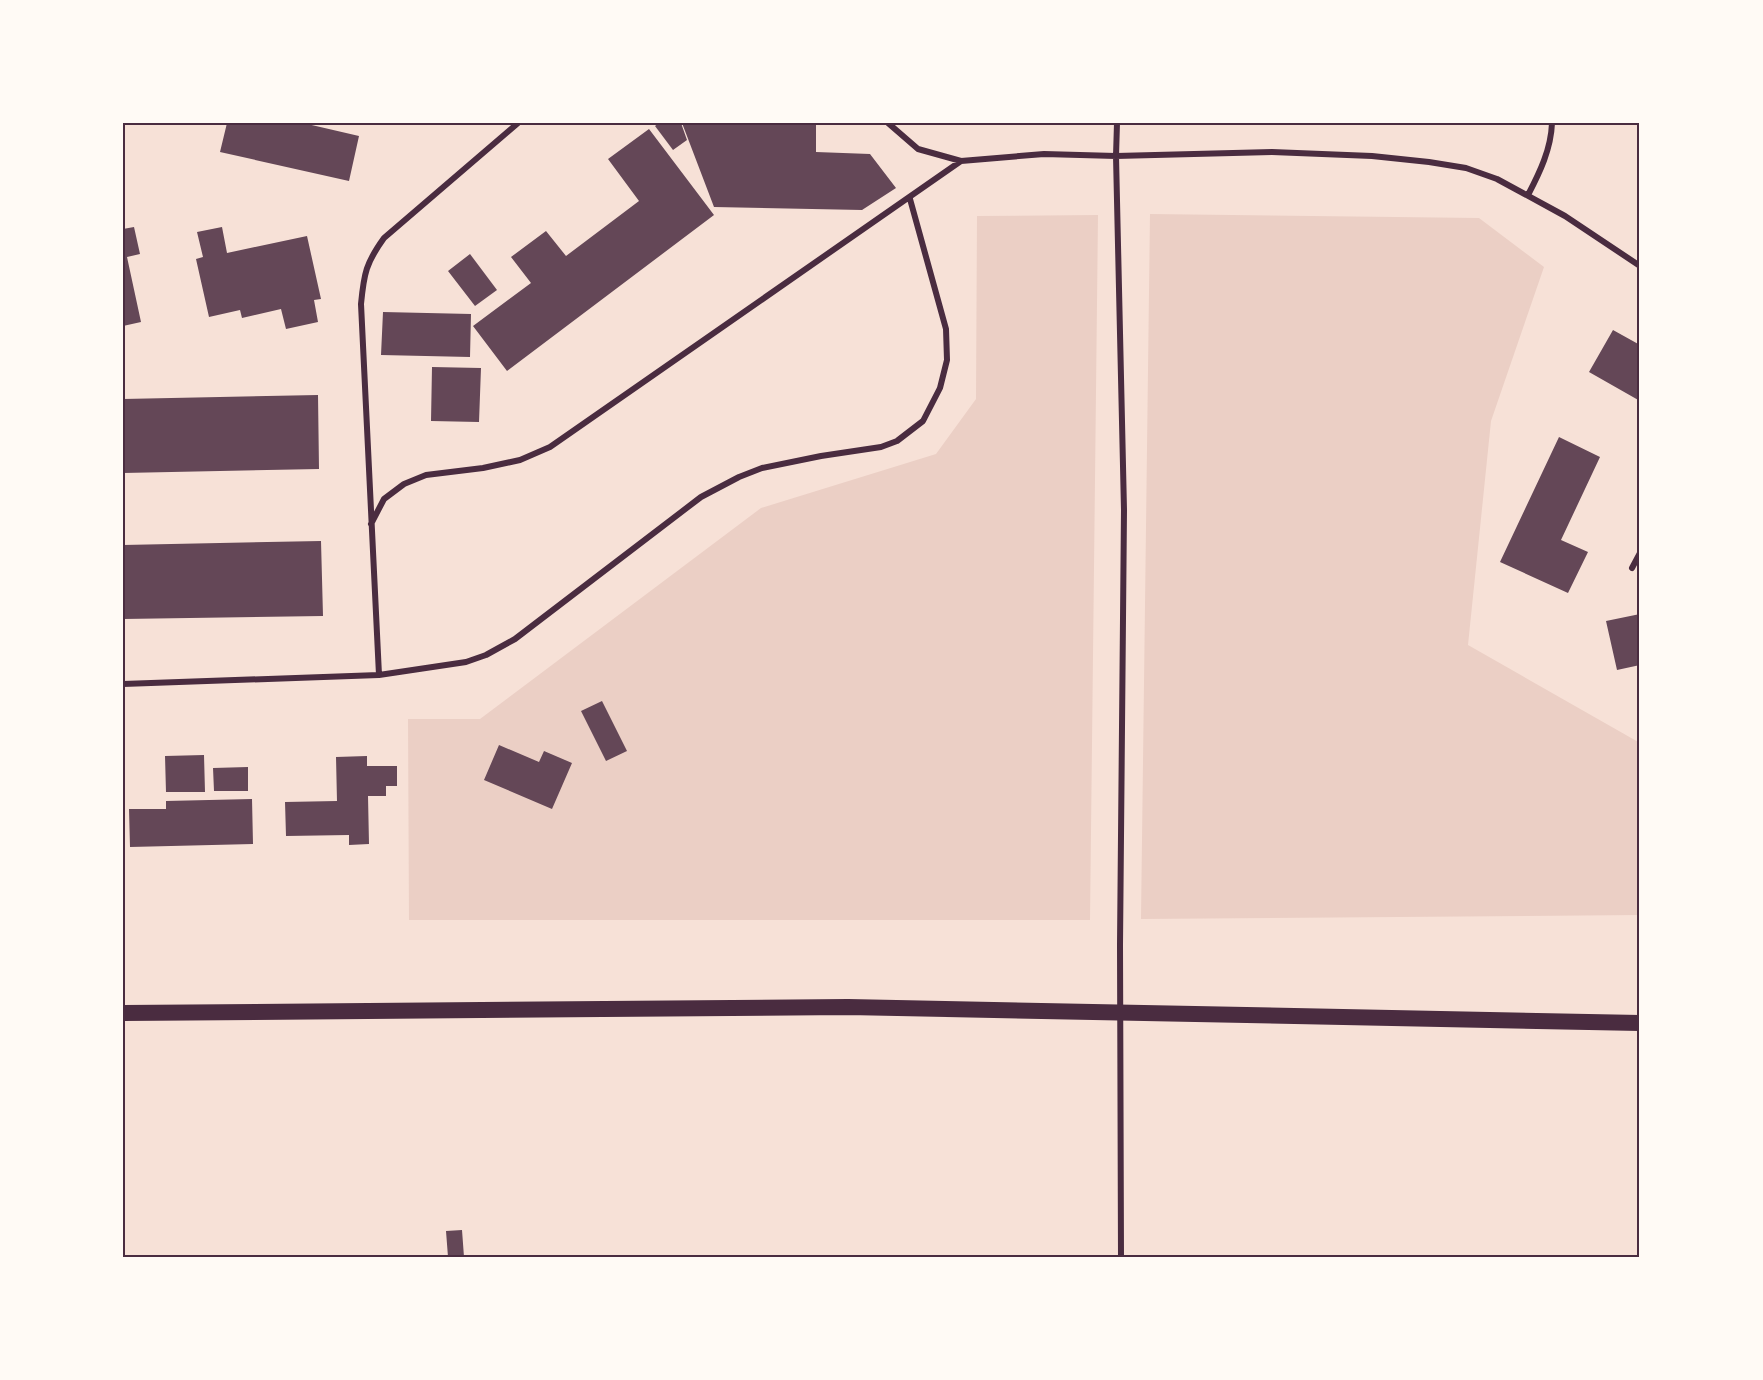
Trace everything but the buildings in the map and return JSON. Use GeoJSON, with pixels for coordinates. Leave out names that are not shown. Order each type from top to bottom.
{"type":"FeatureCollection","features":[{"type":"Feature","properties":{"kind":"highway"},"geometry":{"type":"LineString","coordinates":[[123,1012],[848,1007],[1640,1023]]}},
{"type":"Feature","properties":{"kind":"street"},"geometry":{"type":"LineString","coordinates":[[379,675],[361,304],[363,282],[370,258],[384,238],[518,123]]}},
{"type":"Feature","properties":{"kind":"street"},"geometry":{"type":"LineString","coordinates":[[888,123],[918,149],[961,161],[1044,154],[1116,156],[1272,152],[1372,156],[1466,168],[1497,179],[1528,195],[1565,216],[1640,266]]}},
{"type":"Feature","properties":{"kind":"street"},"geometry":{"type":"LineString","coordinates":[[1117,123],[1124,510],[1120,945],[1121,1257]]}},
{"type":"Feature","properties":{"kind":"street"},"geometry":{"type":"LineString","coordinates":[[1528,195],[1545,162],[1552,134],[1552,123]]}},
{"type":"Feature","properties":{"kind":"street"},"geometry":{"type":"LineString","coordinates":[[371,524],[384,499],[404,484],[426,475],[483,468],[520,460],[550,447],[910,199],[961,161]]}},
{"type":"Feature","properties":{"kind":"street"},"geometry":{"type":"LineString","coordinates":[[123,684],[379,675],[466,662],[500,648],[526,632],[701,497],[739,477],[784,462],[881,447],[910,433],[923,421],[930,409],[940,388],[947,360],[946,329],[910,199]]}},
{"type":"Feature","properties":{"kind":"street"},"geometry":{"type":"LineString","coordinates":[[1632,568],[1640,554]]}},
{"type":"Feature","properties":{"kind":"shaded area"},"geometry":{"type":"Polygon","coordinates":[[[1150,214],[1479,218],[1544,267],[1491,421],[1468,645],[1640,743],[1640,915],[1141,919],[1150,214]]]}},
{"type":"Feature","properties":{"kind":"shaded area"},"geometry":{"type":"Polygon","coordinates":[[[1098,215],[1090,920],[409,920],[408,719],[480,719],[761,508],[936,454],[976,399],[977,216],[1098,215]]]}}]}
